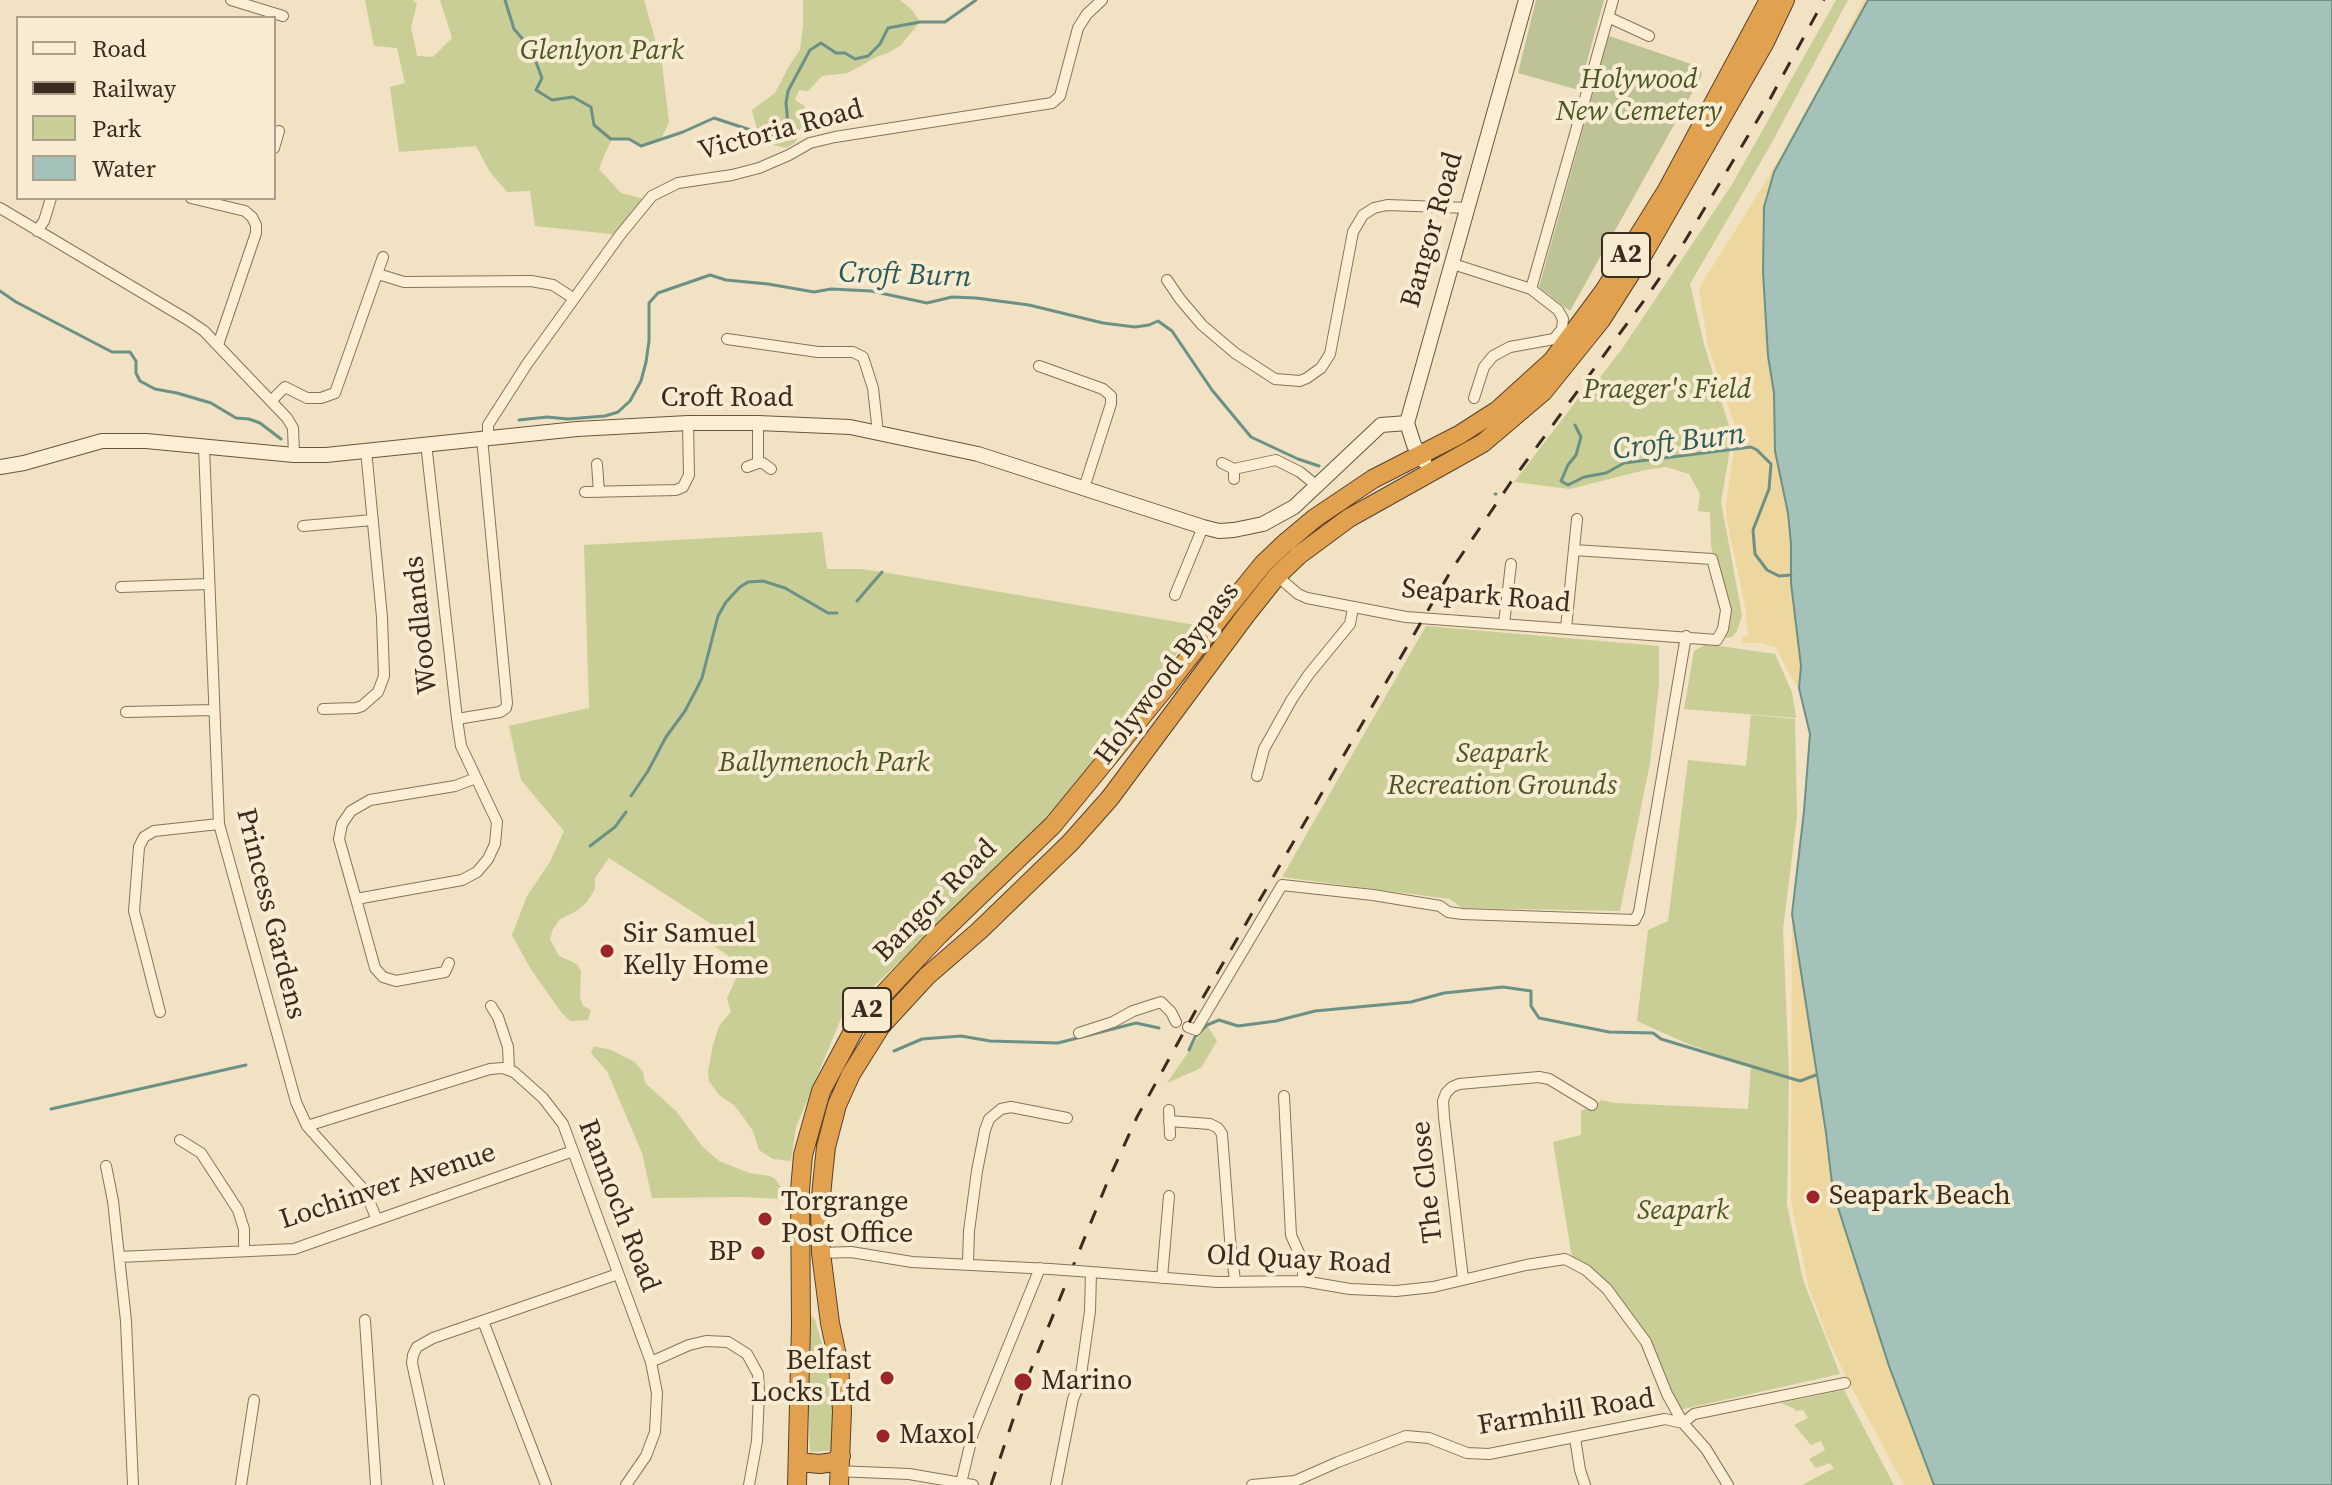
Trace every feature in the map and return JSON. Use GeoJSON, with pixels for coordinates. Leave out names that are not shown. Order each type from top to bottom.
{"type":"FeatureCollection","features":[{"type":"Feature","properties":{"kind":"highway","name":"Holywood Bypass"},"geometry":{"type":"LineString","coordinates":[[840,1471],[839,1365],[821,1253],[820,1207],[826,1147],[837,1105],[881,1026],[927,976],[1070,843],[1110,798],[1203,671],[1284,544],[1373,479],[1459,435],[1498,410],[1552,361],[1577,329],[1667,190],[1769,0]]}},
{"type":"Feature","properties":{"kind":"highway","name":"Holywood Bypass"},"geometry":{"type":"LineString","coordinates":[[1270,570],[1299,555],[1341,523],[1483,443],[1543,392],[1601,320],[1645,251],[1696,166],[1785,0]]}},
{"type":"Feature","properties":{"kind":"highway","name":"Bangor Road"},"geometry":{"type":"LineString","coordinates":[[797,1472],[803,1155],[821,1091],[843,1048],[859,1020],[875,1001],[1053,825],[1270,570]]}},
{"type":"Feature","properties":{"kind":"highway"},"geometry":{"type":"LineString","coordinates":[[843,1048],[861,1058]]}},
{"type":"Feature","properties":{"kind":"highway"},"geometry":{"type":"LineString","coordinates":[[797,1472],[833,1462],[840,1471]]}},
{"type":"Feature","properties":{"kind":"street"},"geometry":{"type":"LineString","coordinates":[[231,0],[283,16]]}},
{"type":"Feature","properties":{"kind":"street","name":"Victoria Road"},"geometry":{"type":"LineString","coordinates":[[485,438],[488,425],[573,298],[652,196],[678,183],[759,168],[810,143],[835,137],[1052,103],[1060,96],[1078,28],[1102,0]]}},
{"type":"Feature","properties":{"kind":"street","name":"Bangor Road"},"geometry":{"type":"LineString","coordinates":[[1407,423],[1526,0]]}},
{"type":"Feature","properties":{"kind":"street"},"geometry":{"type":"LineString","coordinates":[[1531,289],[1613,0]]}},
{"type":"Feature","properties":{"kind":"street"},"geometry":{"type":"LineString","coordinates":[[1608,17],[1649,36]]}},
{"type":"Feature","properties":{"kind":"street"},"geometry":{"type":"LineString","coordinates":[[276,141],[279,131]]}},
{"type":"Feature","properties":{"kind":"street"},"geometry":{"type":"LineString","coordinates":[[37,231],[44,221],[50,200]]}},
{"type":"Feature","properties":{"kind":"street"},"geometry":{"type":"LineString","coordinates":[[199,200],[245,211],[256,225],[256,233],[218,345]]}},
{"type":"Feature","properties":{"kind":"street"},"geometry":{"type":"LineString","coordinates":[[1167,280],[1202,325],[1235,353],[1275,379],[1300,381],[1315,374],[1330,354],[1353,232],[1363,215],[1387,205],[1469,208]]}},
{"type":"Feature","properties":{"kind":"street"},"geometry":{"type":"LineString","coordinates":[[0,208],[188,320],[218,345],[287,418],[293,428],[294,455]]}},
{"type":"Feature","properties":{"kind":"street"},"geometry":{"type":"LineString","coordinates":[[271,401],[285,387],[307,398],[321,398],[335,393],[383,257]]}},
{"type":"Feature","properties":{"kind":"street"},"geometry":{"type":"LineString","coordinates":[[1453,264],[1531,289],[1560,313],[1563,324],[1560,333],[1549,340],[1510,347],[1488,361],[1485,381],[1474,398]]}},
{"type":"Feature","properties":{"kind":"street"},"geometry":{"type":"LineString","coordinates":[[378,274],[404,282],[531,281],[553,285],[573,298]]}},
{"type":"Feature","properties":{"kind":"street"},"geometry":{"type":"LineString","coordinates":[[727,339],[818,352],[853,352],[863,357],[873,388],[878,433]]}},
{"type":"Feature","properties":{"kind":"street"},"geometry":{"type":"LineString","coordinates":[[1039,366],[1103,389],[1111,396],[1084,488]]}},
{"type":"Feature","properties":{"kind":"street"},"geometry":{"type":"LineString","coordinates":[[585,492],[676,490],[683,487],[689,475],[688,423]]}},
{"type":"Feature","properties":{"kind":"street","name":"Croft Road"},"geometry":{"type":"LineString","coordinates":[[0,467],[102,441],[146,441],[294,455],[577,429],[688,423],[850,427],[978,454],[1219,531],[1263,524],[1294,507],[1381,425],[1407,423]]}},
{"type":"Feature","properties":{"kind":"street"},"geometry":{"type":"LineString","coordinates":[[758,423],[752,465],[763,463],[771,469]]}},
{"type":"Feature","properties":{"kind":"street"},"geometry":{"type":"LineString","coordinates":[[1407,423],[1409,434],[1430,472]]}},
{"type":"Feature","properties":{"kind":"street","name":"Woodlands"},"geometry":{"type":"LineString","coordinates":[[426,443],[457,719],[500,712],[507,703],[485,438]]}},
{"type":"Feature","properties":{"kind":"street","name":"Princess Gardens"},"geometry":{"type":"LineString","coordinates":[[204,447],[219,824],[296,1102],[307,1126],[365,1191],[377,1220]]}},
{"type":"Feature","properties":{"kind":"street"},"geometry":{"type":"LineString","coordinates":[[323,709],[362,706],[373,698],[382,682],[382,617],[366,450]]}},
{"type":"Feature","properties":{"kind":"street"},"geometry":{"type":"LineString","coordinates":[[1222,463],[1234,474],[1276,460],[1300,472],[1317,486]]}},
{"type":"Feature","properties":{"kind":"street"},"geometry":{"type":"LineString","coordinates":[[597,464],[599,492]]}},
{"type":"Feature","properties":{"kind":"street"},"geometry":{"type":"LineString","coordinates":[[1566,628],[1577,519]]}},
{"type":"Feature","properties":{"kind":"street"},"geometry":{"type":"LineString","coordinates":[[303,526],[373,520]]}},
{"type":"Feature","properties":{"kind":"street"},"geometry":{"type":"LineString","coordinates":[[1175,595],[1203,527]]}},
{"type":"Feature","properties":{"kind":"street","name":"Seapark Road"},"geometry":{"type":"LineString","coordinates":[[1270,570],[1307,598],[1406,617],[1717,640],[1723,629],[1726,610],[1712,559],[1574,550]]}},
{"type":"Feature","properties":{"kind":"street"},"geometry":{"type":"LineString","coordinates":[[1504,624],[1511,564]]}},
{"type":"Feature","properties":{"kind":"street"},"geometry":{"type":"LineString","coordinates":[[121,587],[208,584]]}},
{"type":"Feature","properties":{"kind":"street"},"geometry":{"type":"LineString","coordinates":[[1255,768],[1292,699],[1350,624],[1353,608]]}},
{"type":"Feature","properties":{"kind":"street"},"geometry":{"type":"LineString","coordinates":[[1188,1027],[1196,1030],[1282,885],[1373,895],[1440,906],[1448,912],[1462,914],[1635,920],[1639,912],[1686,636]]}},
{"type":"Feature","properties":{"kind":"street"},"geometry":{"type":"LineString","coordinates":[[126,712],[213,710]]}},
{"type":"Feature","properties":{"kind":"street"},"geometry":{"type":"LineString","coordinates":[[356,899],[451,883],[483,866],[495,844],[497,822],[461,746],[457,719]]}},
{"type":"Feature","properties":{"kind":"street"},"geometry":{"type":"LineString","coordinates":[[449,963],[445,972],[396,981],[383,977],[375,968],[339,839],[342,824],[356,806],[370,800],[455,786],[476,778]]}},
{"type":"Feature","properties":{"kind":"street"},"geometry":{"type":"LineString","coordinates":[[160,1012],[134,911],[139,847],[144,837],[154,831],[219,824]]}},
{"type":"Feature","properties":{"kind":"street"},"geometry":{"type":"LineString","coordinates":[[1079,1033],[1161,1002],[1176,1022]]}},
{"type":"Feature","properties":{"kind":"street"},"geometry":{"type":"LineString","coordinates":[[307,1126],[490,1069],[509,1070],[508,1047],[491,1006]]}},
{"type":"Feature","properties":{"kind":"street","name":"Rannoch Road"},"geometry":{"type":"LineString","coordinates":[[509,1070],[534,1088],[563,1124],[651,1362],[657,1393],[655,1432],[646,1456],[626,1485]]}},
{"type":"Feature","properties":{"kind":"street","name":"The Close"},"geometry":{"type":"LineString","coordinates":[[1463,1279],[1444,1117],[1446,1093],[1459,1084],[1539,1077],[1549,1079],[1592,1105]]}},
{"type":"Feature","properties":{"kind":"street"},"geometry":{"type":"LineString","coordinates":[[1284,1096],[1291,1235],[1303,1262],[1303,1281]]}},
{"type":"Feature","properties":{"kind":"street"},"geometry":{"type":"LineString","coordinates":[[968,1263],[977,1171],[989,1119],[1001,1109],[1011,1107],[1067,1118]]}},
{"type":"Feature","properties":{"kind":"street"},"geometry":{"type":"LineString","coordinates":[[1170,1135],[1169,1116],[1210,1124],[1222,1134],[1235,1281]]}},
{"type":"Feature","properties":{"kind":"street"},"geometry":{"type":"LineString","coordinates":[[180,1140],[201,1153],[238,1210],[244,1229],[244,1250]]}},
{"type":"Feature","properties":{"kind":"street","name":"Lochinver Avenue"},"geometry":{"type":"LineString","coordinates":[[119,1257],[294,1249],[573,1151]]}},
{"type":"Feature","properties":{"kind":"street"},"geometry":{"type":"LineString","coordinates":[[106,1166],[126,1321],[133,1485]]}},
{"type":"Feature","properties":{"kind":"street"},"geometry":{"type":"LineString","coordinates":[[1162,1278],[1169,1196]]}},
{"type":"Feature","properties":{"kind":"street","name":"Old Quay Road"},"geometry":{"type":"LineString","coordinates":[[821,1253],[851,1252],[912,1262],[968,1263],[1162,1278],[1303,1281],[1350,1289],[1396,1291],[1433,1287],[1565,1259],[1586,1270],[1607,1289],[1646,1342],[1667,1394],[1683,1423],[1706,1449],[1728,1485]]}},
{"type":"Feature","properties":{"kind":"street"},"geometry":{"type":"LineString","coordinates":[[840,1471],[909,1474],[969,1484],[973,1433],[1045,1268]]}},
{"type":"Feature","properties":{"kind":"street"},"geometry":{"type":"LineString","coordinates":[[1056,1485],[1073,1399],[1080,1382],[1090,1311],[1091,1272]]}},
{"type":"Feature","properties":{"kind":"street"},"geometry":{"type":"LineString","coordinates":[[439,1485],[413,1368],[413,1355],[417,1347],[425,1341],[618,1274]]}},
{"type":"Feature","properties":{"kind":"street"},"geometry":{"type":"LineString","coordinates":[[365,1320],[376,1485]]}},
{"type":"Feature","properties":{"kind":"street"},"geometry":{"type":"LineString","coordinates":[[483,1321],[546,1485]]}},
{"type":"Feature","properties":{"kind":"street"},"geometry":{"type":"LineString","coordinates":[[651,1362],[689,1345],[713,1340],[735,1345],[747,1354],[755,1367],[759,1392],[757,1441],[749,1485]]}},
{"type":"Feature","properties":{"kind":"street","name":"Farmhill Road"},"geometry":{"type":"LineString","coordinates":[[1252,1485],[1296,1483],[1362,1452],[1406,1436],[1429,1438],[1467,1453],[1482,1455],[1665,1419],[1683,1423],[1694,1414],[1845,1383]]}},
{"type":"Feature","properties":{"kind":"street"},"geometry":{"type":"LineString","coordinates":[[241,1485],[254,1400]]}},
{"type":"Feature","properties":{"kind":"street"},"geometry":{"type":"LineString","coordinates":[[1575,1438],[1585,1485]]}},
{"type":"Feature","properties":{"kind":"green space","name":"Glenlyon Park"},"geometry":{"type":"Polygon","coordinates":[[[365,0],[413,0],[417,4],[411,27],[417,56],[433,57],[452,38],[440,0],[644,0],[662,64],[669,122],[661,139],[641,146],[629,139],[612,139],[603,158],[599,169],[621,193],[644,199],[620,235],[535,226],[530,191],[507,192],[490,172],[476,146],[399,152],[390,87],[405,83],[397,48],[374,46],[365,0]]]}},
{"type":"Feature","properties":{"kind":"green space"},"geometry":{"type":"Polygon","coordinates":[[[803,0],[900,0],[920,22],[901,45],[886,54],[848,73],[822,76],[808,91],[799,90],[795,100],[805,106],[801,132],[795,143],[786,148],[759,137],[752,110],[775,93],[800,50],[803,0]]]}},
{"type":"Feature","properties":{"kind":"green space"},"geometry":{"type":"Polygon","coordinates":[[[1536,0],[1604,0],[1579,90],[1518,73],[1536,0]]]}},
{"type":"Feature","properties":{"kind":"green space","name":"Praeger's Field"},"geometry":{"type":"Polygon","coordinates":[[[1836,0],[1848,0],[1770,146],[1690,284],[1704,344],[1733,439],[1732,447],[1722,450],[1730,449],[1721,502],[1742,615],[1732,637],[1719,639],[1727,630],[1711,545],[1710,512],[1698,511],[1700,494],[1689,474],[1666,467],[1570,489],[1514,482],[1591,382],[1595,384],[1622,349],[1731,186],[1836,0]]]}},
{"type":"Feature","properties":{"kind":"green space","name":"Holywood New Cemetery"},"geometry":{"type":"Polygon","coordinates":[[[1609,36],[1700,67],[1702,75],[1570,311],[1539,287],[1609,36]]]}},
{"type":"Feature","properties":{"kind":"green space","name":"Ballymenoch Park"},"geometry":{"type":"Polygon","coordinates":[[[822,532],[827,569],[882,572],[1195,625],[1149,693],[1038,829],[842,1016],[796,1127],[791,1161],[773,1159],[759,1150],[753,1131],[744,1118],[709,1081],[713,1045],[719,1026],[731,1012],[727,998],[740,970],[739,963],[711,944],[710,923],[609,858],[595,878],[595,889],[587,902],[560,919],[550,939],[559,956],[577,964],[581,971],[580,997],[583,1006],[591,1010],[588,1020],[570,1021],[530,968],[512,935],[527,896],[550,862],[564,831],[521,780],[509,726],[589,708],[584,545],[822,532]]]}},
{"type":"Feature","properties":{"kind":"green space","name":"Seapark Recreation Grounds"},"geometry":{"type":"Polygon","coordinates":[[[1426,626],[1659,646],[1659,685],[1650,763],[1620,911],[1462,908],[1450,899],[1282,877],[1426,626]]]}},
{"type":"Feature","properties":{"kind":"green space"},"geometry":{"type":"Polygon","coordinates":[[[1706,644],[1775,654],[1792,692],[1796,718],[1684,709],[1694,651],[1706,644]]]}},
{"type":"Feature","properties":{"kind":"green space","name":"Seapark"},"geometry":{"type":"Polygon","coordinates":[[[1751,715],[1795,719],[1797,816],[1783,929],[1789,1074],[1787,1205],[1803,1280],[1840,1374],[1679,1410],[1648,1342],[1572,1257],[1553,1142],[1581,1135],[1581,1111],[1602,1100],[1748,1109],[1751,1066],[1688,1044],[1637,1021],[1648,930],[1668,921],[1688,760],[1746,766],[1751,715]]]}},
{"type":"Feature","properties":{"kind":"green space"},"geometry":{"type":"Polygon","coordinates":[[[1207,1025],[1217,1041],[1201,1068],[1167,1083],[1207,1025]]]}},
{"type":"Feature","properties":{"kind":"green space"},"geometry":{"type":"Polygon","coordinates":[[[594,1046],[611,1050],[635,1062],[643,1072],[645,1083],[676,1111],[702,1146],[719,1161],[775,1179],[783,1190],[781,1199],[652,1198],[642,1153],[607,1071],[591,1053],[594,1046]]]}},
{"type":"Feature","properties":{"kind":"green space"},"geometry":{"type":"Polygon","coordinates":[[[805,1309],[815,1320],[833,1381],[838,1450],[810,1452],[805,1309]]]}},
{"type":"Feature","properties":{"kind":"green space"},"geometry":{"type":"Polygon","coordinates":[[[1844,1390],[1894,1485],[1802,1485],[1834,1468],[1830,1463],[1816,1468],[1809,1459],[1825,1450],[1821,1441],[1811,1445],[1794,1425],[1808,1418],[1803,1410],[1796,1411],[1781,1403],[1844,1390]]]}},
{"type":"Feature","properties":{"kind":"sand"},"geometry":{"type":"Polygon","coordinates":[[[1864,0],[1873,0],[1764,223],[1763,272],[1768,356],[1774,393],[1775,451],[1788,513],[1791,583],[1801,666],[1799,688],[1776,647],[1741,643],[1742,638],[1748,635],[1745,605],[1726,517],[1737,431],[1708,346],[1699,288],[1768,178],[1864,0]]]}},
{"type":"Feature","properties":{"kind":"sand","name":"Seapark Beach"},"geometry":{"type":"Polygon","coordinates":[[[1792,914],[1833,1192],[1934,1485],[1904,1485],[1847,1379],[1809,1288],[1791,1202],[1792,914]]]}},
{"type":"Feature","properties":{"kind":"water"},"geometry":{"type":"Polygon","coordinates":[[[1868,0],[2332,0],[2332,1485],[1934,1485],[1889,1366],[1833,1192],[1792,914],[1810,734],[1799,688],[1801,666],[1791,583],[1788,513],[1775,451],[1774,393],[1768,356],[1763,272],[1764,207],[1774,172],[1868,0]]]}},
{"type":"Feature","properties":{"kind":"pier"},"geometry":{"type":"Polygon","coordinates":[[[1856,15],[1822,81],[1765,183],[1770,170],[1856,15]]]}},
{"type":"Feature","properties":{"kind":"waterway"},"geometry":{"type":"LineString","coordinates":[[505,0],[514,29],[531,49],[542,78],[536,90],[552,100],[573,97],[591,107],[594,125],[611,139],[629,139],[641,146],[714,118],[772,137],[782,137],[788,124],[788,91],[810,50],[821,43],[836,53],[845,53],[855,59],[868,56],[880,44],[888,28],[920,22],[945,22],[976,0]]}},
{"type":"Feature","properties":{"kind":"waterway","name":"Croft Burn"},"geometry":{"type":"LineString","coordinates":[[519,420],[547,417],[568,419],[618,412],[630,401],[641,381],[649,341],[649,303],[658,293],[710,275],[814,292],[831,289],[871,291],[927,303],[952,297],[976,298],[1029,305],[1103,323],[1135,327],[1158,321],[1172,331],[1212,390],[1251,437],[1319,466]]}},
{"type":"Feature","properties":{"kind":"waterway","name":"Croft Burn"},"geometry":{"type":"LineString","coordinates":[[0,291],[112,352],[130,352],[136,361],[140,381],[155,389],[211,403],[236,418],[260,423],[281,439]]}},
{"type":"Feature","properties":{"kind":"waterway","name":"Croft Burn"},"geometry":{"type":"LineString","coordinates":[[1575,425],[1581,437],[1576,455],[1561,481],[1568,485],[1584,477],[1606,473],[1624,463],[1751,447],[1757,450],[1771,464],[1769,489],[1753,530],[1755,554],[1767,570],[1779,576],[1791,575]]}},
{"type":"Feature","properties":{"kind":"waterway"},"geometry":{"type":"LineString","coordinates":[[857,601],[882,572]]}},
{"type":"Feature","properties":{"kind":"waterway"},"geometry":{"type":"LineString","coordinates":[[631,796],[695,692],[702,678],[718,616],[740,587],[748,582],[763,581],[785,588],[828,613],[837,613]]}},
{"type":"Feature","properties":{"kind":"waterway"},"geometry":{"type":"LineString","coordinates":[[590,846],[615,827],[626,812]]}},
{"type":"Feature","properties":{"kind":"waterway"},"geometry":{"type":"LineString","coordinates":[[1189,1050],[1195,1037],[1207,1025],[1219,1020],[1238,1026],[1315,1011],[1411,1002],[1444,993],[1503,987],[1531,991],[1531,1006],[1539,1018],[1609,1032],[1653,1033],[1661,1039],[1800,1081],[1816,1075]]}},
{"type":"Feature","properties":{"kind":"waterway"},"geometry":{"type":"LineString","coordinates":[[894,1051],[922,1039],[961,1036],[990,1041],[1058,1043],[1136,1023],[1159,1028]]}},
{"type":"Feature","properties":{"kind":"waterway"},"geometry":{"type":"LineString","coordinates":[[51,1109],[246,1065]]}},
{"type":"Feature","properties":{"kind":"railway"},"geometry":{"type":"LineString","coordinates":[[991,1485],[1025,1384],[1107,1183],[1137,1117],[1201,1001],[1452,569],[1685,241],[1770,99],[1824,0]]}},
{"type":"Feature","properties":{"kind":"place","name":"Sir Samuel Kelly Home"},"geometry":{"type":"Point","coordinates":[607,951]}},
{"type":"Feature","properties":{"kind":"place","name":"Seapark Beach"},"geometry":{"type":"Point","coordinates":[1813,1197]}},
{"type":"Feature","properties":{"kind":"place","name":"Torgrange Post Office"},"geometry":{"type":"Point","coordinates":[765,1219]}},
{"type":"Feature","properties":{"kind":"place","name":"BP"},"geometry":{"type":"Point","coordinates":[758,1253]}},
{"type":"Feature","properties":{"kind":"place","name":"Belfast Locks Ltd"},"geometry":{"type":"Point","coordinates":[887,1378]}},
{"type":"Feature","properties":{"kind":"place","name":"Marino"},"geometry":{"type":"Point","coordinates":[1023,1382]}},
{"type":"Feature","properties":{"kind":"place","name":"Maxol"},"geometry":{"type":"Point","coordinates":[883,1436]}}]}
